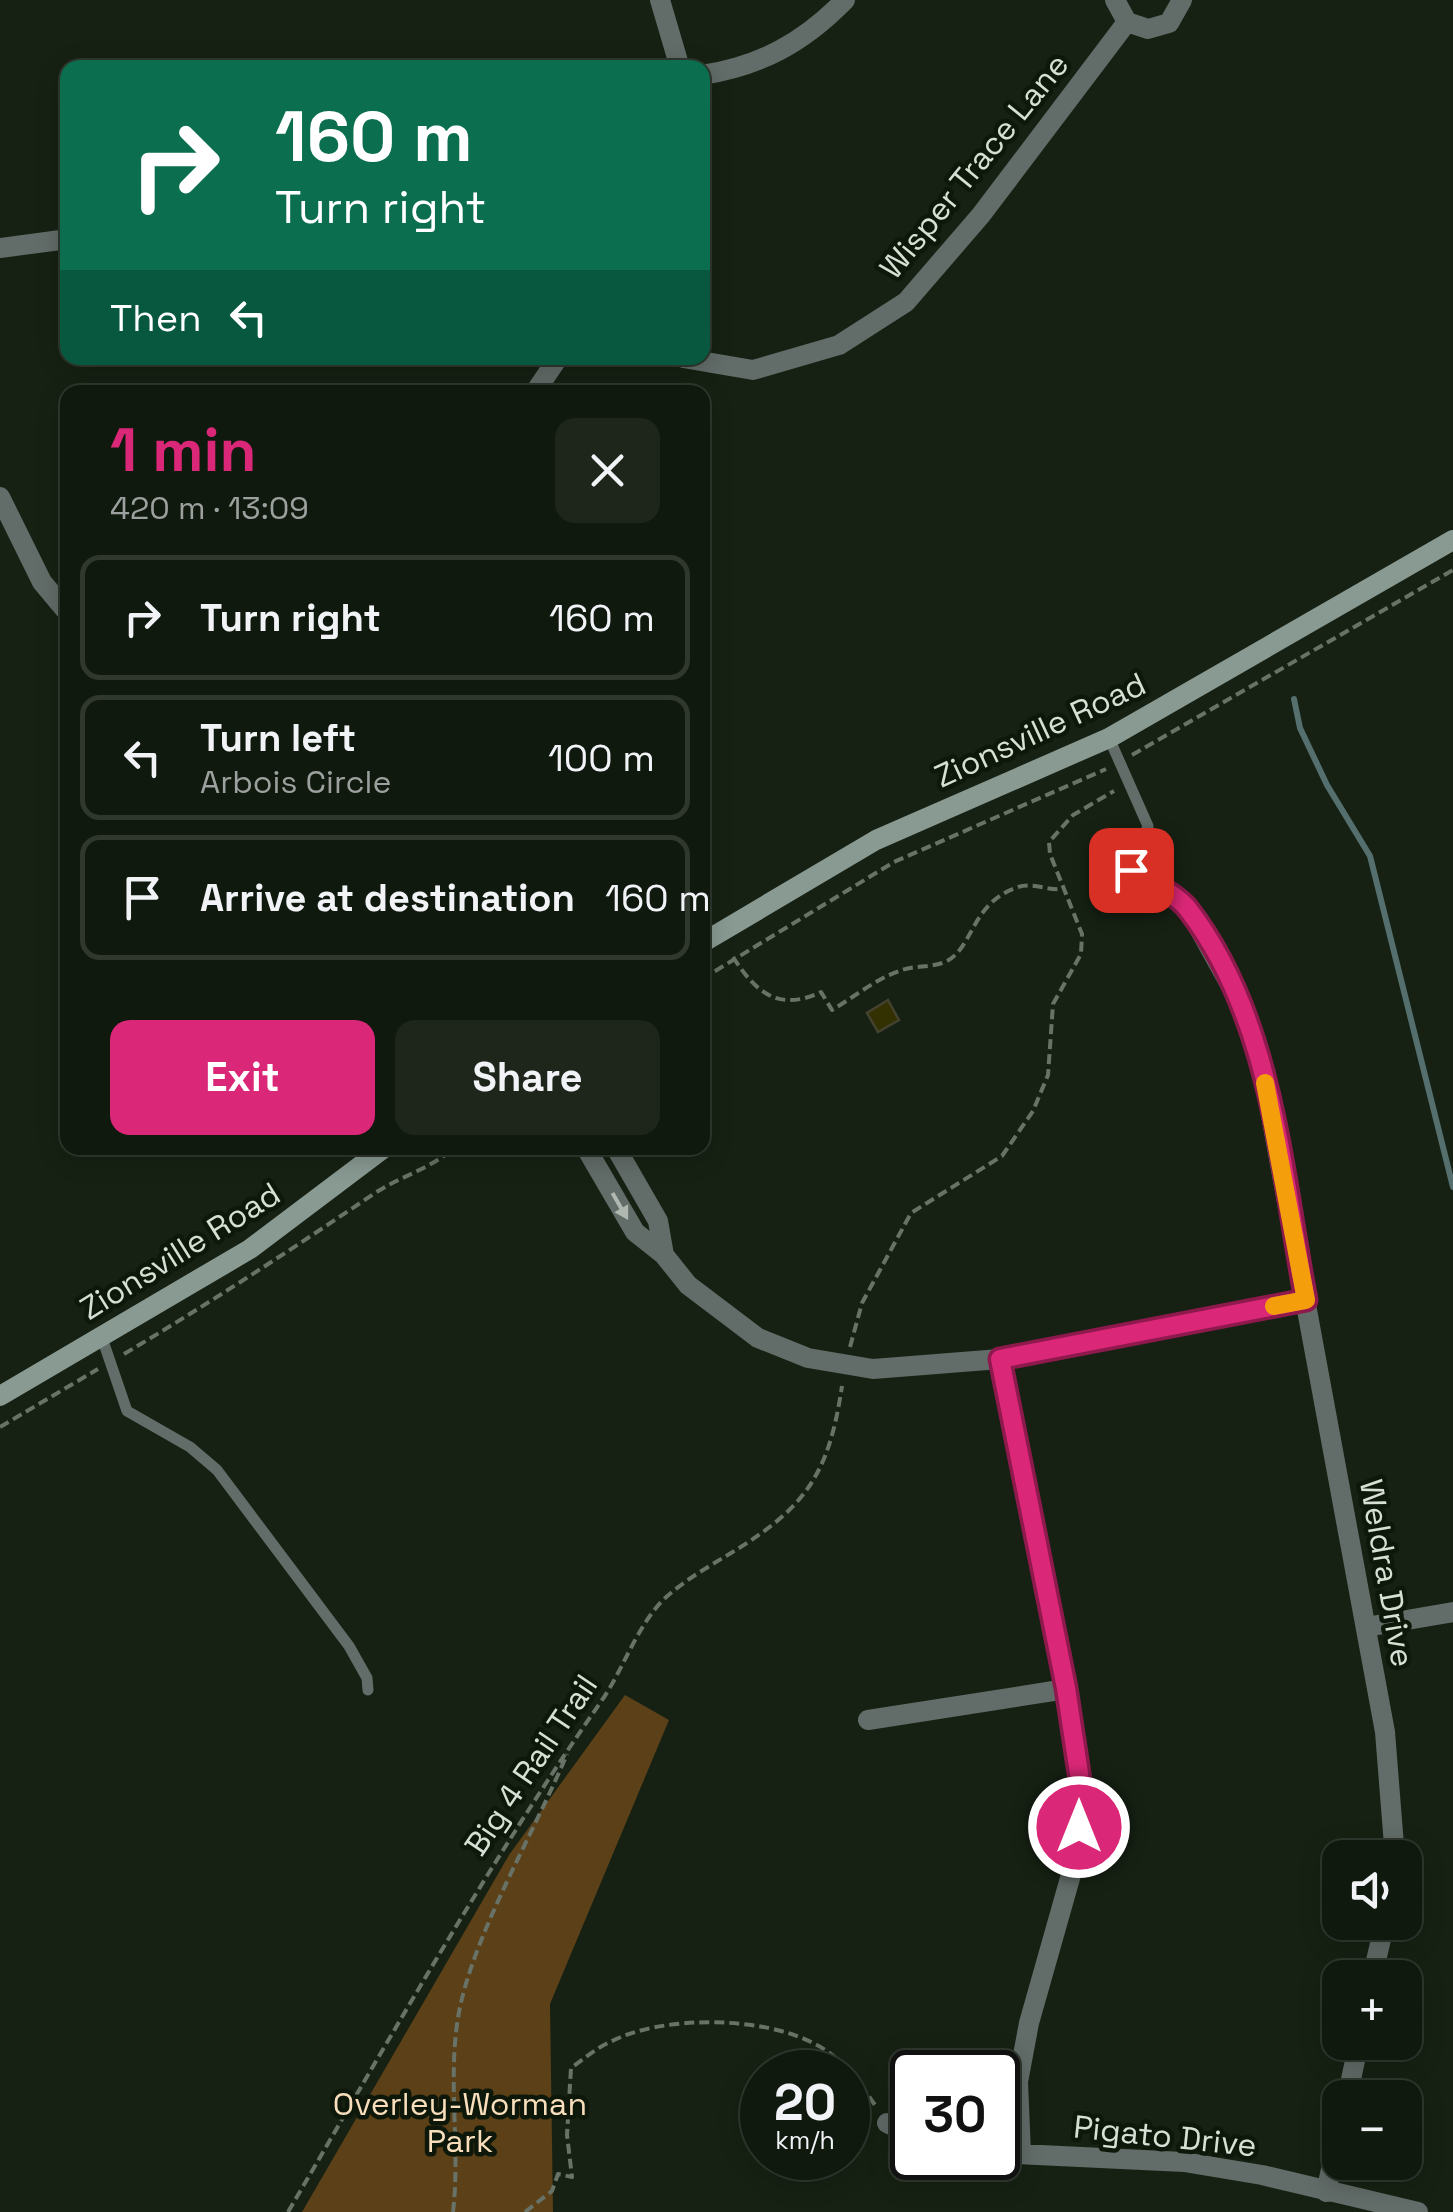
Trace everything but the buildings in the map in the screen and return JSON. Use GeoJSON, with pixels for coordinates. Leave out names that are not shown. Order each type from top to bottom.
{"type":"FeatureCollection","features":[{"type":"Feature","properties":{"kind":"main road","name":"Zionsville Road"},"geometry":{"type":"LineString","coordinates":[[710,938],[903,826],[1110,738],[1453,540]]}},
{"type":"Feature","properties":{"kind":"main road","name":"Zionsville Road"},"geometry":{"type":"LineString","coordinates":[[0,1396],[266,1238],[375,1155]]}},
{"type":"Feature","properties":{"kind":"street"},"geometry":{"type":"LineString","coordinates":[[660,0],[678,60]]}},
{"type":"Feature","properties":{"kind":"street"},"geometry":{"type":"LineString","coordinates":[[710,73],[736,70],[788,49],[845,0]]}},
{"type":"Feature","properties":{"kind":"street"},"geometry":{"type":"LineString","coordinates":[[1115,0],[1127,22],[1159,28],[1176,14],[1182,0]]}},
{"type":"Feature","properties":{"kind":"street","name":"Wisper Trace Lane"},"geometry":{"type":"LineString","coordinates":[[710,363],[752,370],[839,345],[906,302],[982,215],[1127,22]]}},
{"type":"Feature","properties":{"kind":"street"},"geometry":{"type":"LineString","coordinates":[[0,248],[60,240]]}},
{"type":"Feature","properties":{"kind":"street"},"geometry":{"type":"LineString","coordinates":[[0,498],[42,582],[60,604]]}},
{"type":"Feature","properties":{"kind":"street","name":"Weldra Drive"},"geometry":{"type":"LineString","coordinates":[[1131,870],[1186,906],[1243,1008],[1263,1072],[1366,1626],[1392,1791],[1395,1840]]}},
{"type":"Feature","properties":{"kind":"street"},"geometry":{"type":"LineString","coordinates":[[590,1155],[635,1232],[664,1255],[716,1310],[758,1338],[808,1358],[873,1369],[1000,1359],[1306,1300]]}},
{"type":"Feature","properties":{"kind":"street"},"geometry":{"type":"LineString","coordinates":[[620,1155],[658,1221],[664,1255]]}},
{"type":"Feature","properties":{"kind":"street"},"geometry":{"type":"LineString","coordinates":[[1000,1359],[1066,1688],[1082,1793],[1078,1850],[1030,2023],[1018,2082],[1021,2154]]}},
{"type":"Feature","properties":{"kind":"street"},"geometry":{"type":"LineString","coordinates":[[1366,1626],[1453,1612]]}},
{"type":"Feature","properties":{"kind":"street"},"geometry":{"type":"LineString","coordinates":[[868,1720],[1066,1688]]}},
{"type":"Feature","properties":{"kind":"street","name":"Pigato Drive"},"geometry":{"type":"LineString","coordinates":[[1021,2154],[1184,2162],[1262,2175],[1418,2212]]}},
{"type":"Feature","properties":{"kind":"street"},"geometry":{"type":"LineString","coordinates":[[1326,2192],[1329,2180]]}},
{"type":"Feature","properties":{"kind":"lane"},"geometry":{"type":"LineString","coordinates":[[1110,738],[1148,826],[1131,870]]}},
{"type":"Feature","properties":{"kind":"lane"},"geometry":{"type":"LineString","coordinates":[[101,1335],[127,1411],[190,1446],[217,1470],[349,1646],[367,1678],[368,1690]]}},
{"type":"Feature","properties":{"kind":"path"},"geometry":{"type":"LineString","coordinates":[[850,1345],[862,1303],[911,1214],[1002,1156],[1033,1110],[1048,1075],[1053,1004],[1081,954],[1082,934],[1049,842],[1073,815],[1127,783]]}},
{"type":"Feature","properties":{"kind":"path"},"geometry":{"type":"LineString","coordinates":[[732,957],[762,994],[793,1002],[822,992],[832,1010],[899,971],[945,962],[962,950],[980,911],[1010,891],[1024,885],[1050,891],[1064,888]]}},
{"type":"Feature","properties":{"kind":"path"},"geometry":{"type":"LineString","coordinates":[[710,973],[756,943]]}},
{"type":"Feature","properties":{"kind":"path"},"geometry":{"type":"LineString","coordinates":[[0,1427],[248,1281],[380,1190],[446,1155]]}},
{"type":"Feature","properties":{"kind":"path","name":"Big 4 Rail Trail"},"geometry":{"type":"LineString","coordinates":[[288,2212],[497,1853],[616,1681],[662,1602],[798,1506],[826,1462],[843,1384]]}},
{"type":"Feature","properties":{"kind":"path"},"geometry":{"type":"LineString","coordinates":[[454,2212],[453,2077],[460,2007],[489,1928],[570,1746]]}},
{"type":"Feature","properties":{"kind":"path"},"geometry":{"type":"LineString","coordinates":[[525,2212],[552,2191],[558,2174],[572,2177],[567,2134],[571,2068],[611,2040],[700,2020],[785,2034],[814,2043],[856,2076],[887,2123]]}},
{"type":"Feature","properties":{"kind":"green space","name":"Overley-Worman Park"},"geometry":{"type":"Polygon","coordinates":[[[625,1695],[669,1720],[550,2004],[553,2212],[302,2212],[509,1855],[625,1695]]]}},
{"type":"Feature","properties":{"kind":"waterway"},"geometry":{"type":"LineString","coordinates":[[1294,699],[1300,728],[1327,785],[1370,856],[1453,1187]]}},
{"type":"Feature","properties":{"kind":"slow traffic"},"geometry":{"type":"LineString","coordinates":[[1265,1083],[1306,1300],[1274,1306]]}},
{"type":"Feature","properties":{"kind":"route"},"geometry":{"type":"LineString","coordinates":[[1079,1827],[1082,1793],[1066,1688],[1000,1359],[1306,1300],[1263,1072],[1243,1008],[1186,906],[1131,870]]}}]}
